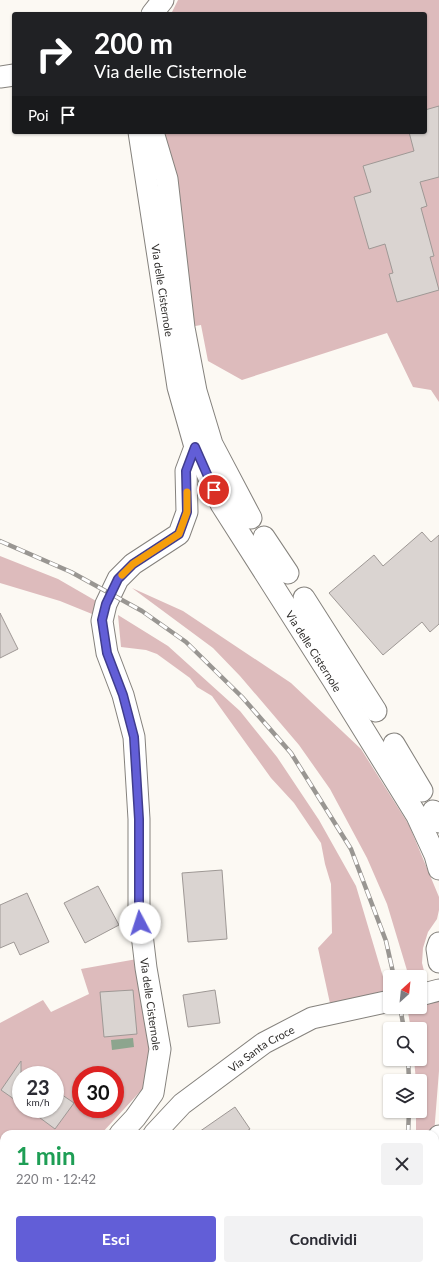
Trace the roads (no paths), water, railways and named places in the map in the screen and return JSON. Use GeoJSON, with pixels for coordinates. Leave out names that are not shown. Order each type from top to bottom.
{"type":"FeatureCollection","features":[{"type":"Feature","properties":{"kind":"street"},"geometry":{"type":"LineString","coordinates":[[154,12],[163,0]]}},
{"type":"Feature","properties":{"kind":"street"},"geometry":{"type":"LineString","coordinates":[[172,12],[178,0]]}},
{"type":"Feature","properties":{"kind":"street"},"geometry":{"type":"LineString","coordinates":[[0,77],[12,75]]}},
{"type":"Feature","properties":{"kind":"street","name":"Via delle Cisternole"},"geometry":{"type":"LineString","coordinates":[[138,134],[178,387],[195,447],[221,504],[384,761],[417,816],[438,862]]}},
{"type":"Feature","properties":{"kind":"street"},"geometry":{"type":"LineString","coordinates":[[154,134],[167,179],[184,328],[196,392],[212,444],[251,518]]}},
{"type":"Feature","properties":{"kind":"street","name":"Via delle Cisternole"},"geometry":{"type":"LineString","coordinates":[[124,1130],[154,1093],[160,1049],[146,968],[139,909],[139,819],[134,737],[123,695],[107,653],[102,620],[106,604],[118,579],[133,564],[179,534],[187,512],[186,471],[195,447]]}},
{"type":"Feature","properties":{"kind":"street"},"geometry":{"type":"LineString","coordinates":[[264,537],[288,573]]}},
{"type":"Feature","properties":{"kind":"street"},"geometry":{"type":"LineString","coordinates":[[304,598],[376,712]]}},
{"type":"Feature","properties":{"kind":"street"},"geometry":{"type":"LineString","coordinates":[[394,744],[422,791]]}},
{"type":"Feature","properties":{"kind":"street"},"geometry":{"type":"LineString","coordinates":[[439,943],[437,949],[439,962]]}},
{"type":"Feature","properties":{"kind":"street"},"geometry":{"type":"LineString","coordinates":[[427,993],[439,990]]}},
{"type":"Feature","properties":{"kind":"street","name":"Via Santa Croce"},"geometry":{"type":"LineString","coordinates":[[158,1130],[182,1104],[264,1043],[312,1018],[383,1003]]}},
{"type":"Feature","properties":{"kind":"railway"},"geometry":{"type":"LineString","coordinates":[[0,541],[71,572],[142,611],[186,642],[242,697],[291,753],[351,849],[386,941],[392,970]]}},
{"type":"Feature","properties":{"kind":"railway"},"geometry":{"type":"LineString","coordinates":[[401,1014],[403,1022]]}},
{"type":"Feature","properties":{"kind":"railway"},"geometry":{"type":"LineString","coordinates":[[408,1066],[409,1074]]}},
{"type":"Feature","properties":{"kind":"railway"},"geometry":{"type":"LineString","coordinates":[[408,1130],[409,1118]]}}]}
